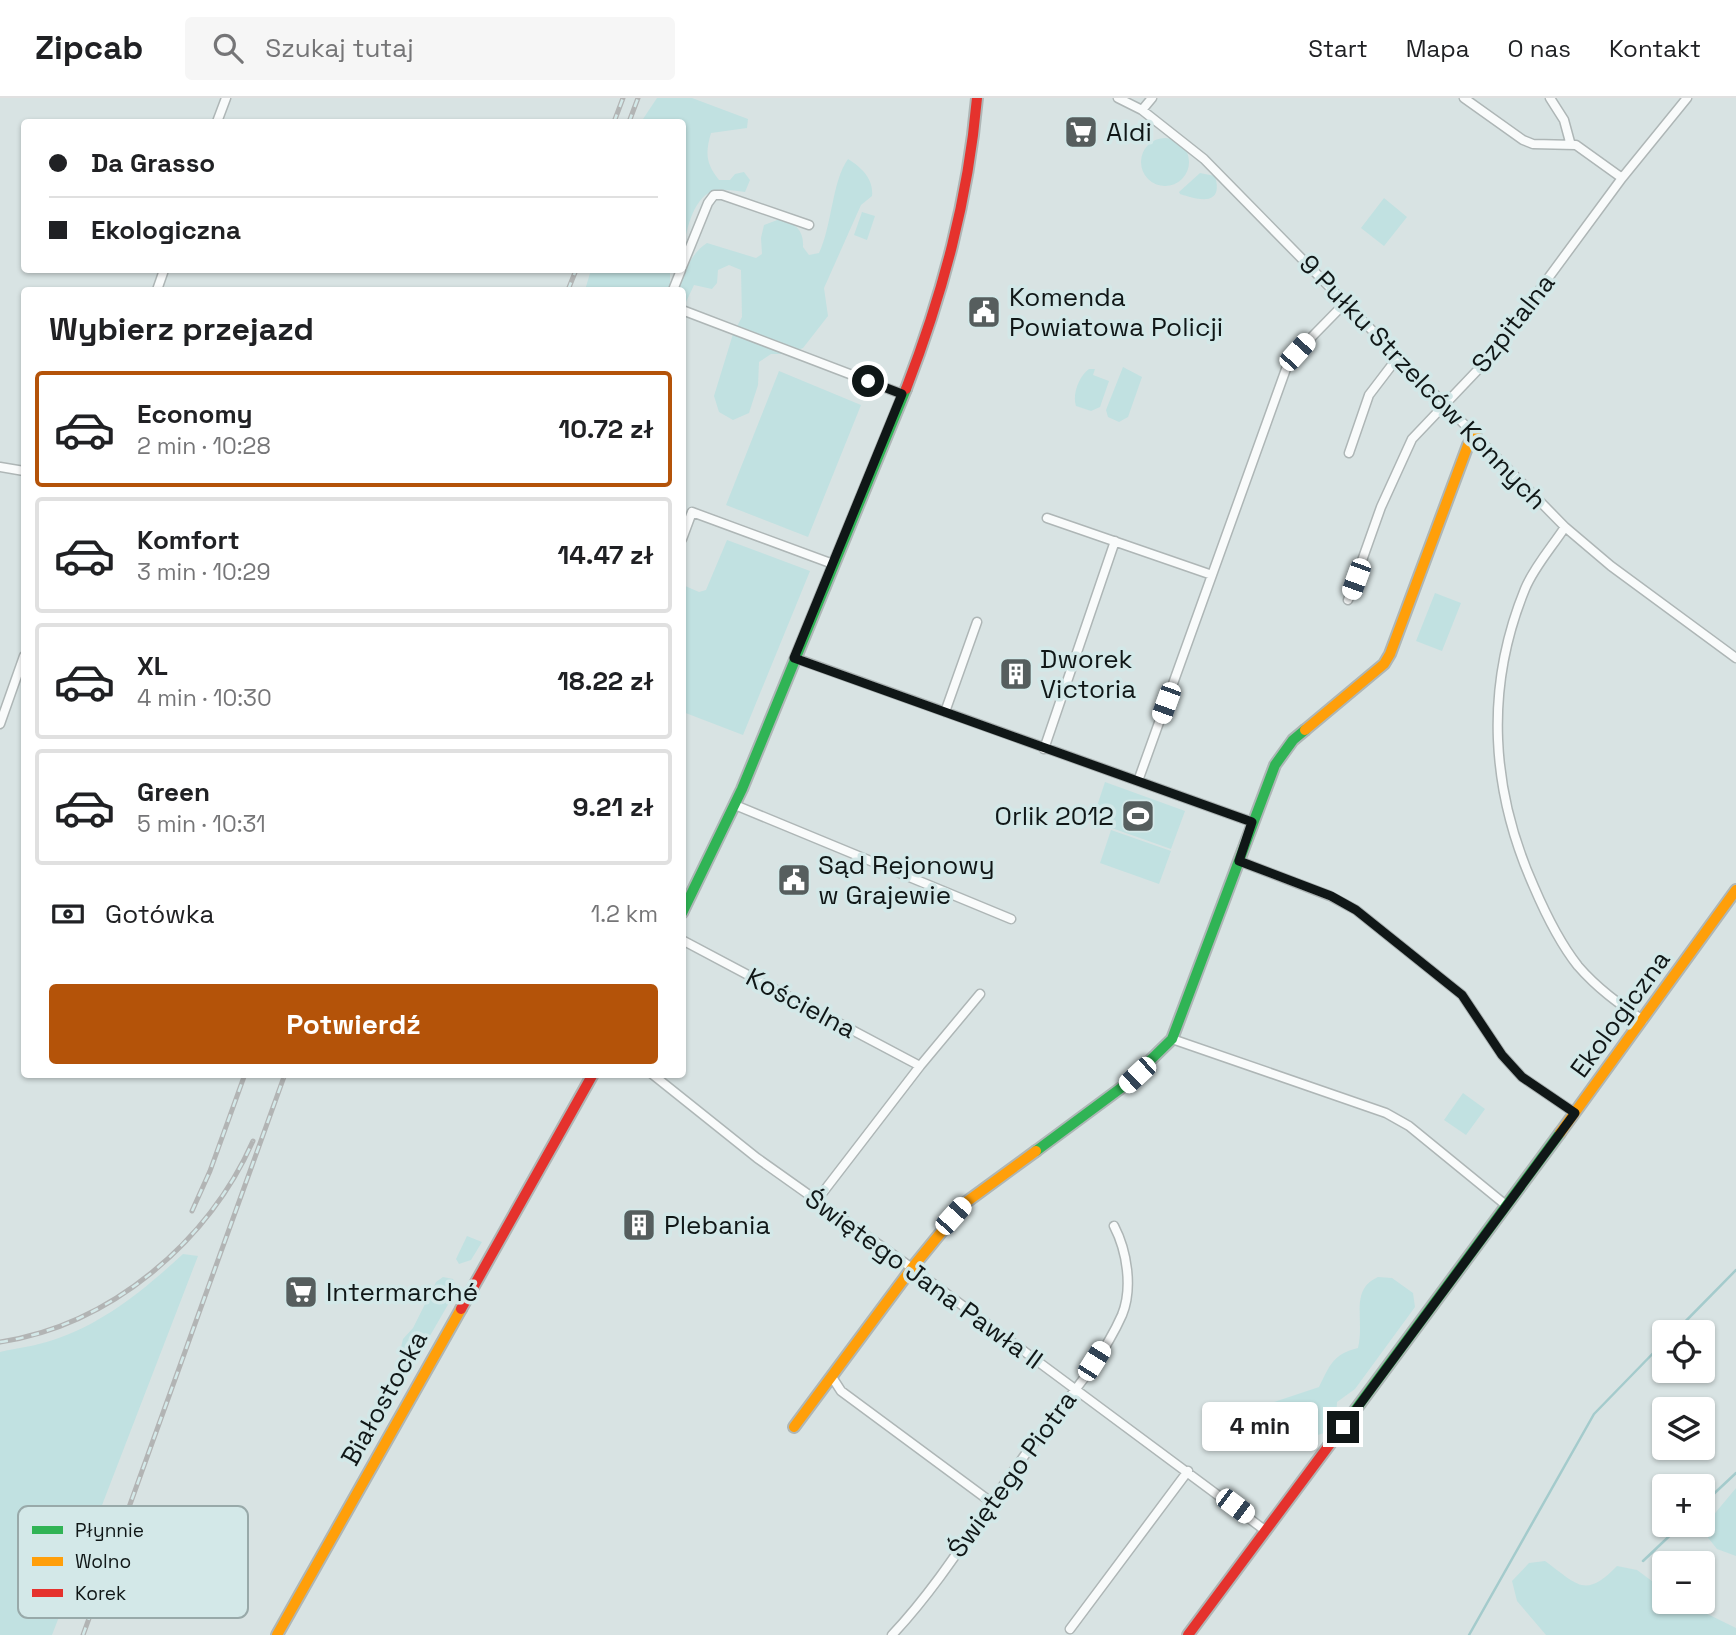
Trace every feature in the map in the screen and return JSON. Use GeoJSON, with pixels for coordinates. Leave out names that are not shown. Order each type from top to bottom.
{"type":"FeatureCollection","features":[{"type":"Feature","properties":{"kind":"street"},"geometry":{"type":"LineString","coordinates":[[218,119],[226,98]]}},
{"type":"Feature","properties":{"kind":"street"},"geometry":{"type":"LineString","coordinates":[[686,905],[735,805],[946,281],[972,163],[976,98]]}},
{"type":"Feature","properties":{"kind":"street","name":"9 Pułku Strzelców Konnych"},"geometry":{"type":"LineString","coordinates":[[1118,98],[1142,110],[1204,159],[1565,527],[1611,566],[1736,658]]}},
{"type":"Feature","properties":{"kind":"street"},"geometry":{"type":"LineString","coordinates":[[1142,110],[1152,98]]}},
{"type":"Feature","properties":{"kind":"street"},"geometry":{"type":"LineString","coordinates":[[1464,98],[1528,142],[1570,142],[1622,178]]}},
{"type":"Feature","properties":{"kind":"street"},"geometry":{"type":"LineString","coordinates":[[1550,98],[1564,120],[1570,142]]}},
{"type":"Feature","properties":{"kind":"street","name":"Szpitalna"},"geometry":{"type":"LineString","coordinates":[[1348,600],[1381,507],[1408,444],[1490,357],[1622,178],[1688,98]]}},
{"type":"Feature","properties":{"kind":"street"},"geometry":{"type":"LineString","coordinates":[[686,259],[714,195],[722,195],[809,225]]}},
{"type":"Feature","properties":{"kind":"street"},"geometry":{"type":"LineString","coordinates":[[1138,781],[1286,369],[1297,352],[1345,303]]}},
{"type":"Feature","properties":{"kind":"street"},"geometry":{"type":"LineString","coordinates":[[686,312],[902,394]]}},
{"type":"Feature","properties":{"kind":"street"},"geometry":{"type":"LineString","coordinates":[[1349,453],[1369,395],[1398,357]]}},
{"type":"Feature","properties":{"kind":"street"},"geometry":{"type":"LineString","coordinates":[[794,1427],[912,1268],[965,1203],[1125,1086],[1172,1039],[1270,776],[1286,748],[1384,664],[1468,445],[1476,436]]}},
{"type":"Feature","properties":{"kind":"street"},"geometry":{"type":"LineString","coordinates":[[0,467],[21,470]]}},
{"type":"Feature","properties":{"kind":"street"},"geometry":{"type":"LineString","coordinates":[[686,528],[692,512],[833,564]]}},
{"type":"Feature","properties":{"kind":"street"},"geometry":{"type":"LineString","coordinates":[[1047,518],[1212,575]]}},
{"type":"Feature","properties":{"kind":"street"},"geometry":{"type":"LineString","coordinates":[[1565,527],[1525,590],[1503,663],[1497,693],[1500,778],[1517,847],[1561,942],[1604,992],[1643,1020]]}},
{"type":"Feature","properties":{"kind":"street"},"geometry":{"type":"LineString","coordinates":[[1044,748],[1115,541]]}},
{"type":"Feature","properties":{"kind":"street"},"geometry":{"type":"LineString","coordinates":[[945,712],[977,622]]}},
{"type":"Feature","properties":{"kind":"street"},"geometry":{"type":"LineString","coordinates":[[794,658],[1252,822]]}},
{"type":"Feature","properties":{"kind":"street"},"geometry":{"type":"LineString","coordinates":[[0,724],[21,664]]}},
{"type":"Feature","properties":{"kind":"street"},"geometry":{"type":"LineString","coordinates":[[735,805],[1011,919]]}},
{"type":"Feature","properties":{"kind":"street"},"geometry":{"type":"LineString","coordinates":[[1239,861],[1331,896],[1356,910],[1462,995],[1502,1055],[1522,1077],[1575,1113]]}},
{"type":"Feature","properties":{"kind":"street","name":"Ekologiczna"},"geometry":{"type":"LineString","coordinates":[[1188,1635],[1507,1206],[1736,890]]}},
{"type":"Feature","properties":{"kind":"street","name":"Kościelna"},"geometry":{"type":"LineString","coordinates":[[686,942],[920,1066]]}},
{"type":"Feature","properties":{"kind":"street"},"geometry":{"type":"LineString","coordinates":[[817,1200],[920,1066],[980,994]]}},
{"type":"Feature","properties":{"kind":"street"},"geometry":{"type":"LineString","coordinates":[[1172,1039],[1386,1114],[1409,1126],[1507,1206]]}},
{"type":"Feature","properties":{"kind":"street","name":"Białostocka"},"geometry":{"type":"LineString","coordinates":[[277,1635],[591,1078]]}},
{"type":"Feature","properties":{"kind":"street","name":"Świętego Jana Pawła II"},"geometry":{"type":"LineString","coordinates":[[656,1078],[691,1109],[912,1268],[1266,1531]]}},
{"type":"Feature","properties":{"kind":"street","name":"Świętego Piotra"},"geometry":{"type":"LineString","coordinates":[[892,1635],[919,1605],[1096,1358],[1123,1309],[1126,1259],[1114,1226]]}},
{"type":"Feature","properties":{"kind":"street"},"geometry":{"type":"LineString","coordinates":[[832,1377],[841,1391],[991,1502]]}},
{"type":"Feature","properties":{"kind":"street"},"geometry":{"type":"LineString","coordinates":[[1070,1629],[1188,1471]]}},
{"type":"Feature","properties":{"kind":"shaded area"},"geometry":{"type":"Polygon","coordinates":[[[657,98],[692,98],[748,119],[747,128],[711,133],[707,152],[711,169],[719,180],[730,180],[735,174],[744,172],[750,180],[745,192],[717,190],[702,198],[692,214],[686,236],[686,119],[643,119],[657,98]]]}},
{"type":"Feature","properties":{"kind":"shaded area"},"geometry":{"type":"Polygon","coordinates":[[[1165,138],[1182,145],[1189,162],[1182,179],[1165,186],[1148,179],[1141,162],[1148,145],[1165,138]]]}},
{"type":"Feature","properties":{"kind":"shaded area"},"geometry":{"type":"Polygon","coordinates":[[[848,159],[858,166],[871,184],[872,196],[861,205],[824,288],[828,316],[803,348],[787,354],[771,354],[759,362],[758,385],[749,413],[733,420],[719,412],[714,396],[733,334],[742,317],[741,270],[729,265],[718,270],[717,283],[712,289],[694,285],[686,302],[686,287],[679,287],[686,270],[692,258],[707,243],[756,258],[762,254],[764,225],[780,219],[798,228],[803,247],[809,255],[819,253],[843,168],[848,159]]]}},
{"type":"Feature","properties":{"kind":"shaded area"},"geometry":{"type":"Polygon","coordinates":[[[1200,173],[1215,176],[1217,186],[1213,197],[1201,199],[1180,194],[1179,192],[1200,173]]]}},
{"type":"Feature","properties":{"kind":"shaded area"},"geometry":{"type":"Polygon","coordinates":[[[1384,198],[1407,217],[1384,246],[1361,228],[1384,198]]]}},
{"type":"Feature","properties":{"kind":"shaded area"},"geometry":{"type":"Polygon","coordinates":[[[862,212],[875,216],[867,240],[854,235],[862,212]]]}},
{"type":"Feature","properties":{"kind":"shaded area"},"geometry":{"type":"Polygon","coordinates":[[[590,273],[670,273],[670,287],[586,287],[590,273]]]}},
{"type":"Feature","properties":{"kind":"shaded area"},"geometry":{"type":"Polygon","coordinates":[[[1123,367],[1142,377],[1128,417],[1119,422],[1108,417],[1106,410],[1123,367]]]}},
{"type":"Feature","properties":{"kind":"shaded area"},"geometry":{"type":"Polygon","coordinates":[[[1089,369],[1095,369],[1093,375],[1109,381],[1100,407],[1091,411],[1076,406],[1075,402],[1079,381],[1089,369]]]}},
{"type":"Feature","properties":{"kind":"shaded area"},"geometry":{"type":"Polygon","coordinates":[[[779,371],[861,405],[808,537],[726,505],[779,371]]]}},
{"type":"Feature","properties":{"kind":"shaded area"},"geometry":{"type":"Polygon","coordinates":[[[727,540],[810,571],[743,735],[686,713],[686,586],[699,592],[706,590],[727,540]]]}},
{"type":"Feature","properties":{"kind":"shaded area"},"geometry":{"type":"Polygon","coordinates":[[[1435,593],[1461,603],[1442,651],[1416,641],[1435,593]]]}},
{"type":"Feature","properties":{"kind":"shaded area","name":"Orlik 2012"},"geometry":{"type":"Polygon","coordinates":[[[1105,782],[1185,811],[1171,849],[1092,821],[1105,782]]]}},
{"type":"Feature","properties":{"kind":"shaded area"},"geometry":{"type":"Polygon","coordinates":[[[1111,830],[1171,851],[1159,884],[1100,863],[1111,830]]]}},
{"type":"Feature","properties":{"kind":"shaded area"},"geometry":{"type":"Polygon","coordinates":[[[1463,1093],[1485,1109],[1466,1135],[1444,1120],[1463,1093]]]}},
{"type":"Feature","properties":{"kind":"shaded area"},"geometry":{"type":"Polygon","coordinates":[[[467,1236],[482,1242],[471,1260],[459,1264],[456,1259],[467,1236]]]}},
{"type":"Feature","properties":{"kind":"shaded area"},"geometry":{"type":"Polygon","coordinates":[[[183,1254],[198,1256],[102,1506],[18,1506],[18,1618],[59,1618],[52,1635],[0,1635],[0,1352],[47,1342],[89,1325],[154,1280],[183,1254]]]}},
{"type":"Feature","properties":{"kind":"shaded area"},"geometry":{"type":"Polygon","coordinates":[[[443,1277],[453,1279],[457,1289],[416,1360],[410,1361],[399,1355],[403,1339],[413,1328],[436,1282],[443,1277]]]}},
{"type":"Feature","properties":{"kind":"shaded area"},"geometry":{"type":"Polygon","coordinates":[[[1378,1277],[1392,1278],[1413,1293],[1415,1307],[1355,1389],[1337,1402],[1336,1420],[1324,1433],[1305,1439],[1278,1423],[1266,1409],[1271,1403],[1319,1387],[1338,1357],[1358,1348],[1361,1298],[1369,1283],[1378,1277]]]}},
{"type":"Feature","properties":{"kind":"shaded area"},"geometry":{"type":"Polygon","coordinates":[[[1736,1488],[1736,1556],[1717,1549],[1707,1537],[1715,1537],[1715,1513],[1736,1488]]]}},
{"type":"Feature","properties":{"kind":"shaded area"},"geometry":{"type":"Polygon","coordinates":[[[1545,1561],[1581,1585],[1597,1583],[1617,1566],[1637,1570],[1652,1581],[1652,1614],[1707,1614],[1736,1628],[1736,1635],[1546,1635],[1517,1601],[1512,1581],[1529,1563],[1545,1561]]]}},
{"type":"Feature","properties":{"kind":"waterway"},"geometry":{"type":"LineString","coordinates":[[1687,1320],[1736,1270]]}},
{"type":"Feature","properties":{"kind":"waterway"},"geometry":{"type":"LineString","coordinates":[[1469,1635],[1594,1414],[1652,1354]]}},
{"type":"Feature","properties":{"kind":"waterway"},"geometry":{"type":"LineString","coordinates":[[1715,1493],[1736,1473]]}},
{"type":"Feature","properties":{"kind":"waterway"},"geometry":{"type":"LineString","coordinates":[[1643,1561],[1668,1537]]}},
{"type":"Feature","properties":{"kind":"railway"},"geometry":{"type":"LineString","coordinates":[[615,119],[623,98]]}},
{"type":"Feature","properties":{"kind":"railway"},"geometry":{"type":"LineString","coordinates":[[630,119],[638,98]]}},
{"type":"Feature","properties":{"kind":"railway"},"geometry":{"type":"LineString","coordinates":[[569,287],[575,273]]}},
{"type":"Feature","properties":{"kind":"railway"},"geometry":{"type":"LineString","coordinates":[[192,1211],[210,1171],[244,1078]]}},
{"type":"Feature","properties":{"kind":"railway"},"geometry":{"type":"LineString","coordinates":[[129,1506],[284,1078]]}},
{"type":"Feature","properties":{"kind":"railway"},"geometry":{"type":"LineString","coordinates":[[0,1342],[41,1333],[80,1318],[117,1298],[151,1273],[210,1213],[234,1178],[253,1141]]}},
{"type":"Feature","properties":{"kind":"railway"},"geometry":{"type":"LineString","coordinates":[[83,1635],[89,1618]]}},
{"type":"Feature","properties":{"kind":"traffic: fast"},"geometry":{"type":"LineString","coordinates":[[686,905],[742,789],[906,389]]}},
{"type":"Feature","properties":{"kind":"traffic: fast"},"geometry":{"type":"LineString","coordinates":[[1036,1151],[1125,1085],[1172,1039],[1275,765],[1293,740],[1305,730]]}},
{"type":"Feature","properties":{"kind":"traffic: fast"},"geometry":{"type":"LineString","coordinates":[[1353,1413],[1560,1133]]}},
{"type":"Feature","properties":{"kind":"traffic: slow"},"geometry":{"type":"LineString","coordinates":[[1305,730],[1384,664],[1390,654],[1468,445],[1476,436]]}},
{"type":"Feature","properties":{"kind":"traffic: slow"},"geometry":{"type":"LineString","coordinates":[[1560,1133],[1736,890]]}},
{"type":"Feature","properties":{"kind":"traffic: slow"},"geometry":{"type":"LineString","coordinates":[[794,1427],[912,1268],[965,1203],[1036,1151]]}},
{"type":"Feature","properties":{"kind":"traffic: slow"},"geometry":{"type":"LineString","coordinates":[[277,1635],[461,1309]]}},
{"type":"Feature","properties":{"kind":"traffic: jam"},"geometry":{"type":"LineString","coordinates":[[906,389],[952,246],[967,173],[977,98]]}},
{"type":"Feature","properties":{"kind":"traffic: jam"},"geometry":{"type":"LineString","coordinates":[[461,1309],[591,1078]]}},
{"type":"Feature","properties":{"kind":"traffic: jam"},"geometry":{"type":"LineString","coordinates":[[1188,1635],[1353,1413]]}},
{"type":"Feature","properties":{"kind":"place","name":"Aldi"},"geometry":{"type":"Point","coordinates":[1081,132]}},
{"type":"Feature","properties":{"kind":"place","name":"Komenda Powiatowa Policji"},"geometry":{"type":"Point","coordinates":[984,312]}},
{"type":"Feature","properties":{"kind":"place","name":"Dworek Victoria"},"geometry":{"type":"Point","coordinates":[1016,674]}},
{"type":"Feature","properties":{"kind":"place","name":"Orlik 2012"},"geometry":{"type":"Point","coordinates":[1138,816]}},
{"type":"Feature","properties":{"kind":"place","name":"Sąd Rejonowy w Grajewie"},"geometry":{"type":"Point","coordinates":[794,880]}},
{"type":"Feature","properties":{"kind":"place","name":"Plebania"},"geometry":{"type":"Point","coordinates":[639,1225]}},
{"type":"Feature","properties":{"kind":"place","name":"Intermarché"},"geometry":{"type":"Point","coordinates":[301,1292]}},
{"type":"Feature","properties":{"kind":"route"},"geometry":{"type":"LineString","coordinates":[[868,381],[902,394],[794,658],[1252,822],[1239,861],[1331,896],[1356,910],[1462,995],[1502,1055],[1522,1077],[1575,1113],[1343,1427]]}}]}
